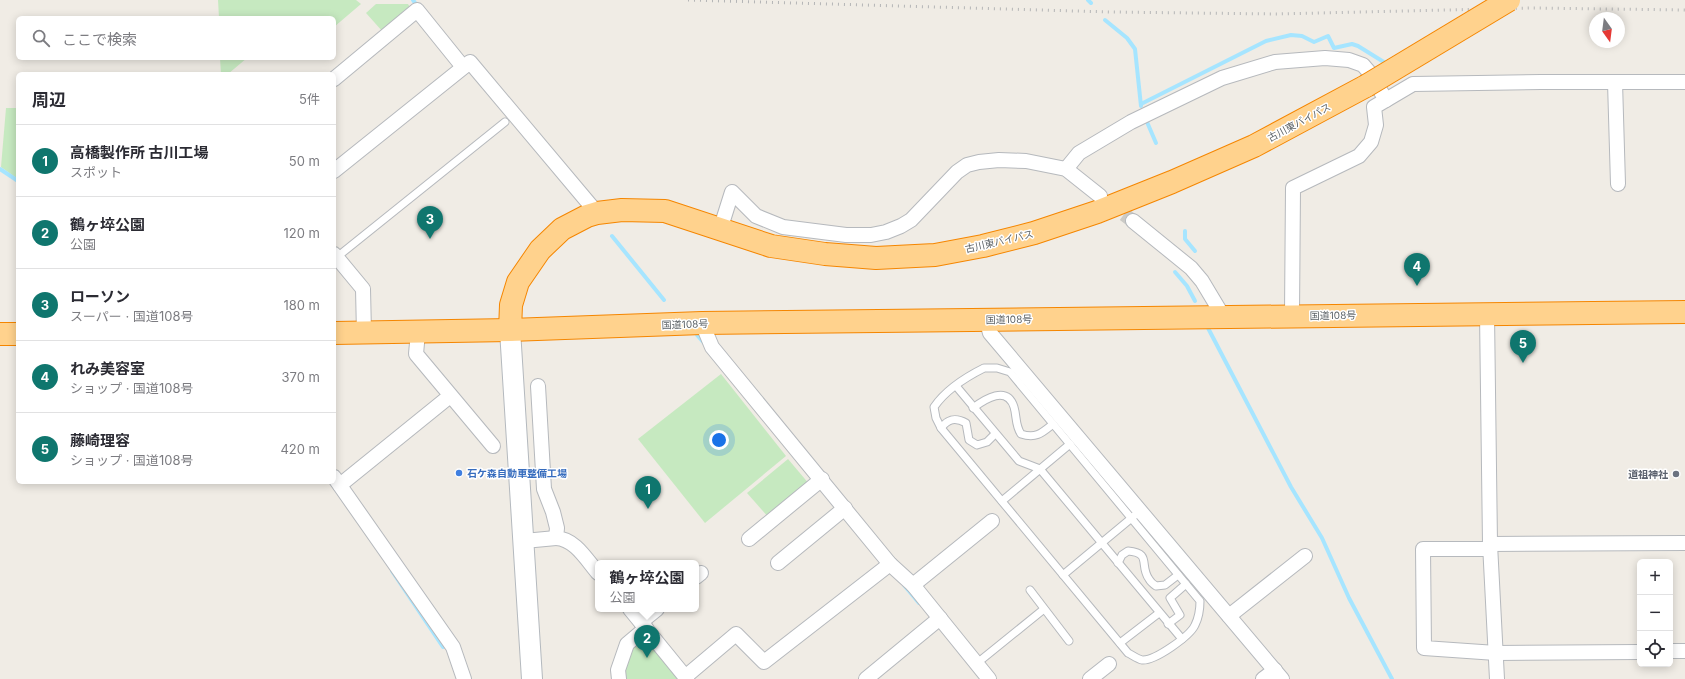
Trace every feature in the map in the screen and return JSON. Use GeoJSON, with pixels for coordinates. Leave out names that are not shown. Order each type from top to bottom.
{"type":"FeatureCollection","features":[{"type":"Feature","properties":{"kind":"highway","name":"古川東バイパス"},"geometry":{"type":"LineString","coordinates":[[510,330],[511,305],[518,282],[540,250],[562,229],[587,216],[597,213],[622,210],[665,211],[771,246],[825,254],[876,258],[935,255],[983,246],[1034,233],[1097,212],[1172,182],[1254,146],[1366,86],[1509,0]]}},
{"type":"Feature","properties":{"kind":"highway","name":"国道108号"},"geometry":{"type":"LineString","coordinates":[[336,333],[364,334],[510,330],[702,323],[1292,315],[1685,312]]}},
{"type":"Feature","properties":{"kind":"highway"},"geometry":{"type":"LineString","coordinates":[[0,334],[16,334]]}},
{"type":"Feature","properties":{"kind":"street"},"geometry":{"type":"LineString","coordinates":[[336,77],[417,10],[463,67]]}},
{"type":"Feature","properties":{"kind":"street"},"geometry":{"type":"LineString","coordinates":[[1066,169],[1078,153],[1131,122],[1222,78],[1275,62],[1325,58],[1349,60],[1363,65],[1386,100]]}},
{"type":"Feature","properties":{"kind":"street"},"geometry":{"type":"LineString","coordinates":[[336,169],[470,62],[597,213]]}},
{"type":"Feature","properties":{"kind":"street"},"geometry":{"type":"LineString","coordinates":[[1614,82],[1618,184]]}},
{"type":"Feature","properties":{"kind":"street"},"geometry":{"type":"LineString","coordinates":[[1292,315],[1293,188],[1359,156],[1371,142],[1376,125],[1374,107],[1413,84],[1685,82]]}},
{"type":"Feature","properties":{"kind":"street"},"geometry":{"type":"LineString","coordinates":[[720,230],[732,192],[756,216],[783,227],[846,235],[871,235],[886,232],[911,220],[957,172],[968,165],[999,160],[1026,161],[1066,169],[1100,196]]}},
{"type":"Feature","properties":{"kind":"street"},"geometry":{"type":"LineString","coordinates":[[1133,221],[1191,268],[1202,281],[1223,316]]}},
{"type":"Feature","properties":{"kind":"street"},"geometry":{"type":"LineString","coordinates":[[336,256],[363,289],[364,334]]}},
{"type":"Feature","properties":{"kind":"street"},"geometry":{"type":"LineString","coordinates":[[1487,314],[1490,547],[1497,679]]}},
{"type":"Feature","properties":{"kind":"street"},"geometry":{"type":"LineString","coordinates":[[986,319],[990,333],[1136,514],[1229,616],[1278,674],[1263,679]]}},
{"type":"Feature","properties":{"kind":"street"},"geometry":{"type":"LineString","coordinates":[[702,323],[712,347],[840,512],[885,568],[913,586],[935,622],[981,674]]}},
{"type":"Feature","properties":{"kind":"street"},"geometry":{"type":"LineString","coordinates":[[510,330],[532,679]]}},
{"type":"Feature","properties":{"kind":"street"},"geometry":{"type":"LineString","coordinates":[[418,332],[416,354],[493,446]]}},
{"type":"Feature","properties":{"kind":"street"},"geometry":{"type":"LineString","coordinates":[[538,386],[544,489],[553,512],[557,528],[556,538]]}},
{"type":"Feature","properties":{"kind":"street"},"geometry":{"type":"LineString","coordinates":[[450,396],[337,481],[454,647],[464,679]]}},
{"type":"Feature","properties":{"kind":"street"},"geometry":{"type":"LineString","coordinates":[[749,539],[817,483]]}},
{"type":"Feature","properties":{"kind":"street"},"geometry":{"type":"LineString","coordinates":[[778,563],[840,512]]}},
{"type":"Feature","properties":{"kind":"street"},"geometry":{"type":"LineString","coordinates":[[913,586],[992,521]]}},
{"type":"Feature","properties":{"kind":"street"},"geometry":{"type":"LineString","coordinates":[[524,541],[556,538],[565,539],[573,544],[595,569]]}},
{"type":"Feature","properties":{"kind":"street"},"geometry":{"type":"LineString","coordinates":[[1637,652],[1496,653],[1424,648],[1423,549],[1685,543]]}},
{"type":"Feature","properties":{"kind":"street"},"geometry":{"type":"LineString","coordinates":[[1229,616],[1306,556]]}},
{"type":"Feature","properties":{"kind":"street"},"geometry":{"type":"LineString","coordinates":[[633,612],[686,678],[736,634],[764,662],[885,568]]}},
{"type":"Feature","properties":{"kind":"street"},"geometry":{"type":"LineString","coordinates":[[619,679],[618,670],[626,644],[655,612]]}},
{"type":"Feature","properties":{"kind":"street"},"geometry":{"type":"LineString","coordinates":[[866,679],[935,622]]}},
{"type":"Feature","properties":{"kind":"street"},"geometry":{"type":"LineString","coordinates":[[1673,651],[1685,651]]}},
{"type":"Feature","properties":{"kind":"street"},"geometry":{"type":"LineString","coordinates":[[1090,679],[1108,664]]}},
{"type":"Feature","properties":{"kind":"lane"},"geometry":{"type":"LineString","coordinates":[[336,254],[505,122]]}},
{"type":"Feature","properties":{"kind":"lane"},"geometry":{"type":"LineString","coordinates":[[984,368],[997,368],[1010,372],[1070,444],[1136,514],[1178,575],[1200,600],[1200,612],[1195,626],[1182,639],[1153,659],[1142,660],[1128,653],[941,428],[936,418],[934,407],[940,398],[975,372],[984,368]]}},
{"type":"Feature","properties":{"kind":"lane"},"geometry":{"type":"LineString","coordinates":[[956,386],[1019,461],[1040,469],[1182,639]]}},
{"type":"Feature","properties":{"kind":"lane"},"geometry":{"type":"LineString","coordinates":[[973,408],[985,399],[996,395],[1006,396],[1011,401],[1017,428],[1021,434],[1030,437],[1036,436],[1054,424]]}},
{"type":"Feature","properties":{"kind":"lane"},"geometry":{"type":"LineString","coordinates":[[941,428],[946,422],[953,419],[961,420],[966,423],[969,440],[977,445],[987,442],[995,434]]}},
{"type":"Feature","properties":{"kind":"lane"},"geometry":{"type":"LineString","coordinates":[[1002,500],[1070,444]]}},
{"type":"Feature","properties":{"kind":"lane"},"geometry":{"type":"LineString","coordinates":[[1064,575],[1136,514]]}},
{"type":"Feature","properties":{"kind":"lane"},"geometry":{"type":"LineString","coordinates":[[1118,563],[1122,555],[1128,551],[1135,551],[1142,555],[1145,561],[1145,570],[1148,578],[1156,586],[1165,585],[1178,575]]}},
{"type":"Feature","properties":{"kind":"lane"},"geometry":{"type":"LineString","coordinates":[[1168,624],[1180,615],[1170,598],[1186,584]]}},
{"type":"Feature","properties":{"kind":"lane"},"geometry":{"type":"LineString","coordinates":[[1030,590],[1069,641]]}},
{"type":"Feature","properties":{"kind":"lane"},"geometry":{"type":"LineString","coordinates":[[981,674],[1044,609]]}},
{"type":"Feature","properties":{"kind":"lane"},"geometry":{"type":"LineString","coordinates":[[1120,643],[1159,613]]}},
{"type":"Feature","properties":{"kind":"green space"},"geometry":{"type":"Polygon","coordinates":[[[218,0],[356,0],[361,4],[336,25],[336,16],[219,16],[218,0]]]}},
{"type":"Feature","properties":{"kind":"green space"},"geometry":{"type":"Polygon","coordinates":[[[376,4],[408,4],[411,9],[383,32],[366,13],[376,4]]]}},
{"type":"Feature","properties":{"kind":"green space"},"geometry":{"type":"Polygon","coordinates":[[[220,60],[245,60],[230,72],[221,72],[220,60]]]}},
{"type":"Feature","properties":{"kind":"green space"},"geometry":{"type":"Polygon","coordinates":[[[6,108],[16,108],[16,178],[1,167],[6,108]]]}},
{"type":"Feature","properties":{"kind":"green space"},"geometry":{"type":"Polygon","coordinates":[[[721,374],[786,456],[705,523],[638,439],[721,374]]]}},
{"type":"Feature","properties":{"kind":"green space"},"geometry":{"type":"Polygon","coordinates":[[[788,459],[810,485],[769,518],[747,493],[788,459]]]}},
{"type":"Feature","properties":{"kind":"green space"},"geometry":{"type":"Polygon","coordinates":[[[641,640],[649,641],[681,679],[625,679],[629,658],[637,643],[641,640]]]}},
{"type":"Feature","properties":{"kind":"waterway"},"geometry":{"type":"LineString","coordinates":[[413,0],[418,7]]}},
{"type":"Feature","properties":{"kind":"waterway"},"geometry":{"type":"LineString","coordinates":[[1088,0],[1091,3]]}},
{"type":"Feature","properties":{"kind":"waterway"},"geometry":{"type":"LineString","coordinates":[[1105,20],[1127,38],[1135,49],[1141,106]]}},
{"type":"Feature","properties":{"kind":"waterway"},"geometry":{"type":"LineString","coordinates":[[1141,104],[1266,41],[1291,35],[1302,36],[1314,42],[1328,36],[1334,48],[1352,44],[1358,46],[1387,64]]}},
{"type":"Feature","properties":{"kind":"waterway"},"geometry":{"type":"LineString","coordinates":[[1147,122],[1156,143]]}},
{"type":"Feature","properties":{"kind":"waterway"},"geometry":{"type":"LineString","coordinates":[[0,169],[16,180]]}},
{"type":"Feature","properties":{"kind":"waterway"},"geometry":{"type":"LineString","coordinates":[[1185,231],[1185,239],[1195,251]]}},
{"type":"Feature","properties":{"kind":"waterway"},"geometry":{"type":"LineString","coordinates":[[612,236],[664,300]]}},
{"type":"Feature","properties":{"kind":"waterway"},"geometry":{"type":"LineString","coordinates":[[1175,272],[1187,286],[1195,301]]}},
{"type":"Feature","properties":{"kind":"waterway"},"geometry":{"type":"LineString","coordinates":[[1208,328],[1291,487],[1322,538],[1349,598],[1392,679]]}},
{"type":"Feature","properties":{"kind":"waterway"},"geometry":{"type":"LineString","coordinates":[[697,335],[705,344]]}},
{"type":"Feature","properties":{"kind":"waterway"},"geometry":{"type":"LineString","coordinates":[[392,571],[443,647]]}},
{"type":"Feature","properties":{"kind":"waterway"},"geometry":{"type":"LineString","coordinates":[[904,585],[919,603]]}},
{"type":"Feature","properties":{"kind":"tunnel"},"geometry":{"type":"LineString","coordinates":[[1107,202],[1133,221]]}},
{"type":"Feature","properties":{"kind":"railway"},"geometry":{"type":"LineString","coordinates":[[688,0],[1111,12],[1276,14],[1532,8],[1685,10]]}},
{"type":"Feature","properties":{"kind":"place","name":"ローソン"},"geometry":{"type":"Point","coordinates":[430,239]}},
{"type":"Feature","properties":{"kind":"place","name":"れみ美容室"},"geometry":{"type":"Point","coordinates":[1417,286]}},
{"type":"Feature","properties":{"kind":"place","name":"藤崎理容"},"geometry":{"type":"Point","coordinates":[1523,363]}},
{"type":"Feature","properties":{"kind":"place","name":"石ケ森自動車整備工場"},"geometry":{"type":"Point","coordinates":[459,473]}},
{"type":"Feature","properties":{"kind":"place","name":"道祖神社"},"geometry":{"type":"Point","coordinates":[1676,474]}},
{"type":"Feature","properties":{"kind":"place","name":"高橋製作所 古川工場"},"geometry":{"type":"Point","coordinates":[648,509]}},
{"type":"Feature","properties":{"kind":"place","name":"鶴ヶ埣公園"},"geometry":{"type":"Point","coordinates":[647,658]}}]}
